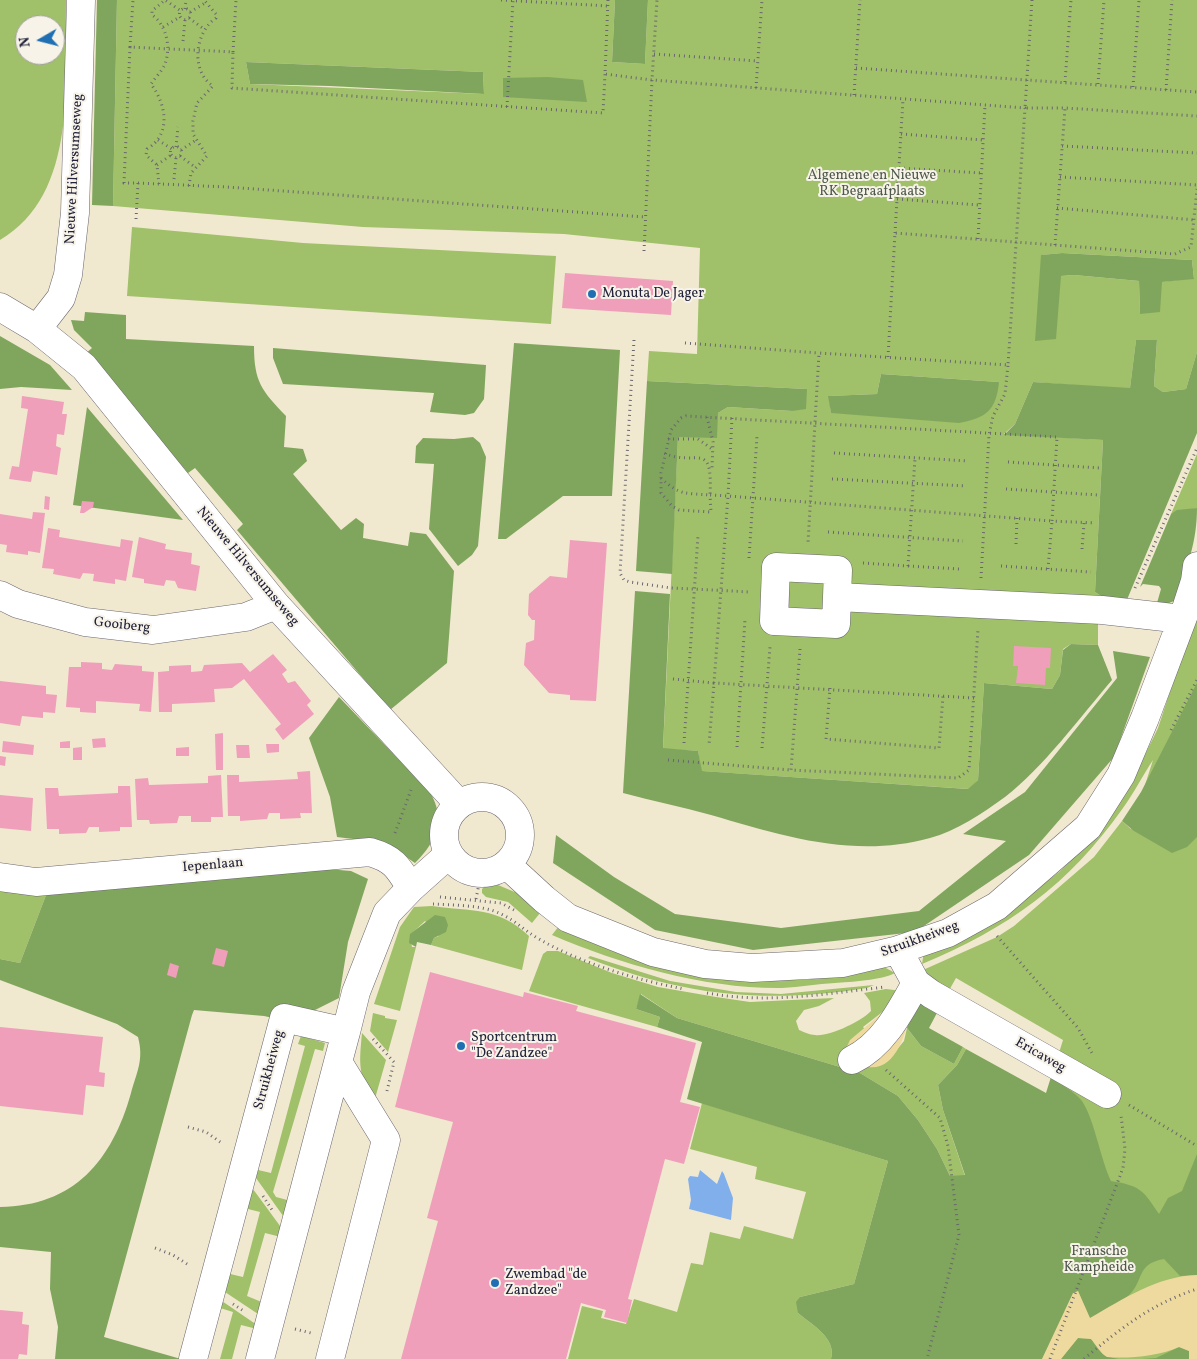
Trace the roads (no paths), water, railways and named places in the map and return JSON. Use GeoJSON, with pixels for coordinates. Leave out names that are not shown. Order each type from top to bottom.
{"type":"FeatureCollection","features":[{"type":"Feature","properties":{"kind":"street","name":"Nieuwe Hilversumseweg"},"geometry":{"type":"LineString","coordinates":[[37,329],[61,298],[68,275],[75,213],[81,0]]}},
{"type":"Feature","properties":{"kind":"street","name":"Nieuwe Hilversumseweg"},"geometry":{"type":"LineString","coordinates":[[0,307],[37,329],[84,367],[276,605],[459,804]]}},
{"type":"Feature","properties":{"kind":"street"},"geometry":{"type":"LineString","coordinates":[[776,567],[838,570],[837,596],[836,624],[774,621],[776,567]]}},
{"type":"Feature","properties":{"kind":"street","name":"Struikheiweg"},"geometry":{"type":"LineString","coordinates":[[507,865],[568,918],[653,952],[705,964],[752,968],[799,967],[843,963],[908,969],[948,933],[997,906],[1088,827],[1121,776],[1182,619],[1196,575]]}},
{"type":"Feature","properties":{"kind":"street","name":"Gooiberg"},"geometry":{"type":"LineString","coordinates":[[0,595],[18,604],[86,622],[153,630],[246,617],[276,605]]}},
{"type":"Feature","properties":{"kind":"street"},"geometry":{"type":"LineString","coordinates":[[837,596],[1130,613],[1182,619]]}},
{"type":"Feature","properties":{"kind":"street"},"geometry":{"type":"LineString","coordinates":[[485,796],[494,798],[510,808],[519,823],[521,842],[513,858],[507,865],[495,872],[479,886],[468,871],[457,864],[449,854],[444,833],[446,822],[459,804],[467,799],[485,796]]}},
{"type":"Feature","properties":{"kind":"street","name":"Iepenlaan"},"geometry":{"type":"LineString","coordinates":[[0,877],[36,882],[370,852],[386,857],[397,865],[411,888]]}},
{"type":"Feature","properties":{"kind":"street"},"geometry":{"type":"LineString","coordinates":[[260,1359],[338,1062],[358,1035],[356,992],[387,913],[411,888],[449,854]]}},
{"type":"Feature","properties":{"kind":"street"},"geometry":{"type":"LineString","coordinates":[[859,1056],[896,1019],[908,969]]}},
{"type":"Feature","properties":{"kind":"street","name":"Ericaweg"},"geometry":{"type":"LineString","coordinates":[[908,969],[1113,1097]]}},
{"type":"Feature","properties":{"kind":"street","name":"Struikheiweg"},"geometry":{"type":"LineString","coordinates":[[193,1359],[284,1018],[358,1035]]}},
{"type":"Feature","properties":{"kind":"street"},"geometry":{"type":"LineString","coordinates":[[332,1349],[386,1140],[338,1062]]}},
{"type":"Feature","properties":{"kind":"water"},"geometry":{"type":"Polygon","coordinates":[[[700,1170],[717,1184],[722,1171],[724,1174],[733,1198],[731,1220],[689,1209],[691,1200],[688,1179],[690,1176],[698,1177],[700,1170]]]}},
{"type":"Feature","properties":{"kind":"place","name":"Monuta De Jager"},"geometry":{"type":"Point","coordinates":[592,294]}},
{"type":"Feature","properties":{"kind":"place","name":"Sportcentrum \"De Zandzee\""},"geometry":{"type":"Point","coordinates":[461,1046]}},
{"type":"Feature","properties":{"kind":"place","name":"Zwembad \"de Zandzee\""},"geometry":{"type":"Point","coordinates":[495,1283]}},
{"type":"Feature","properties":{"kind":"park label","name":"Algemene en Nieuwe RK Begraafplaats"},"geometry":{"type":"Point","coordinates":[872,184]}},
{"type":"Feature","properties":{"kind":"park label","name":"Fransche Kampheide"},"geometry":{"type":"Point","coordinates":[1099,1260]}}]}
